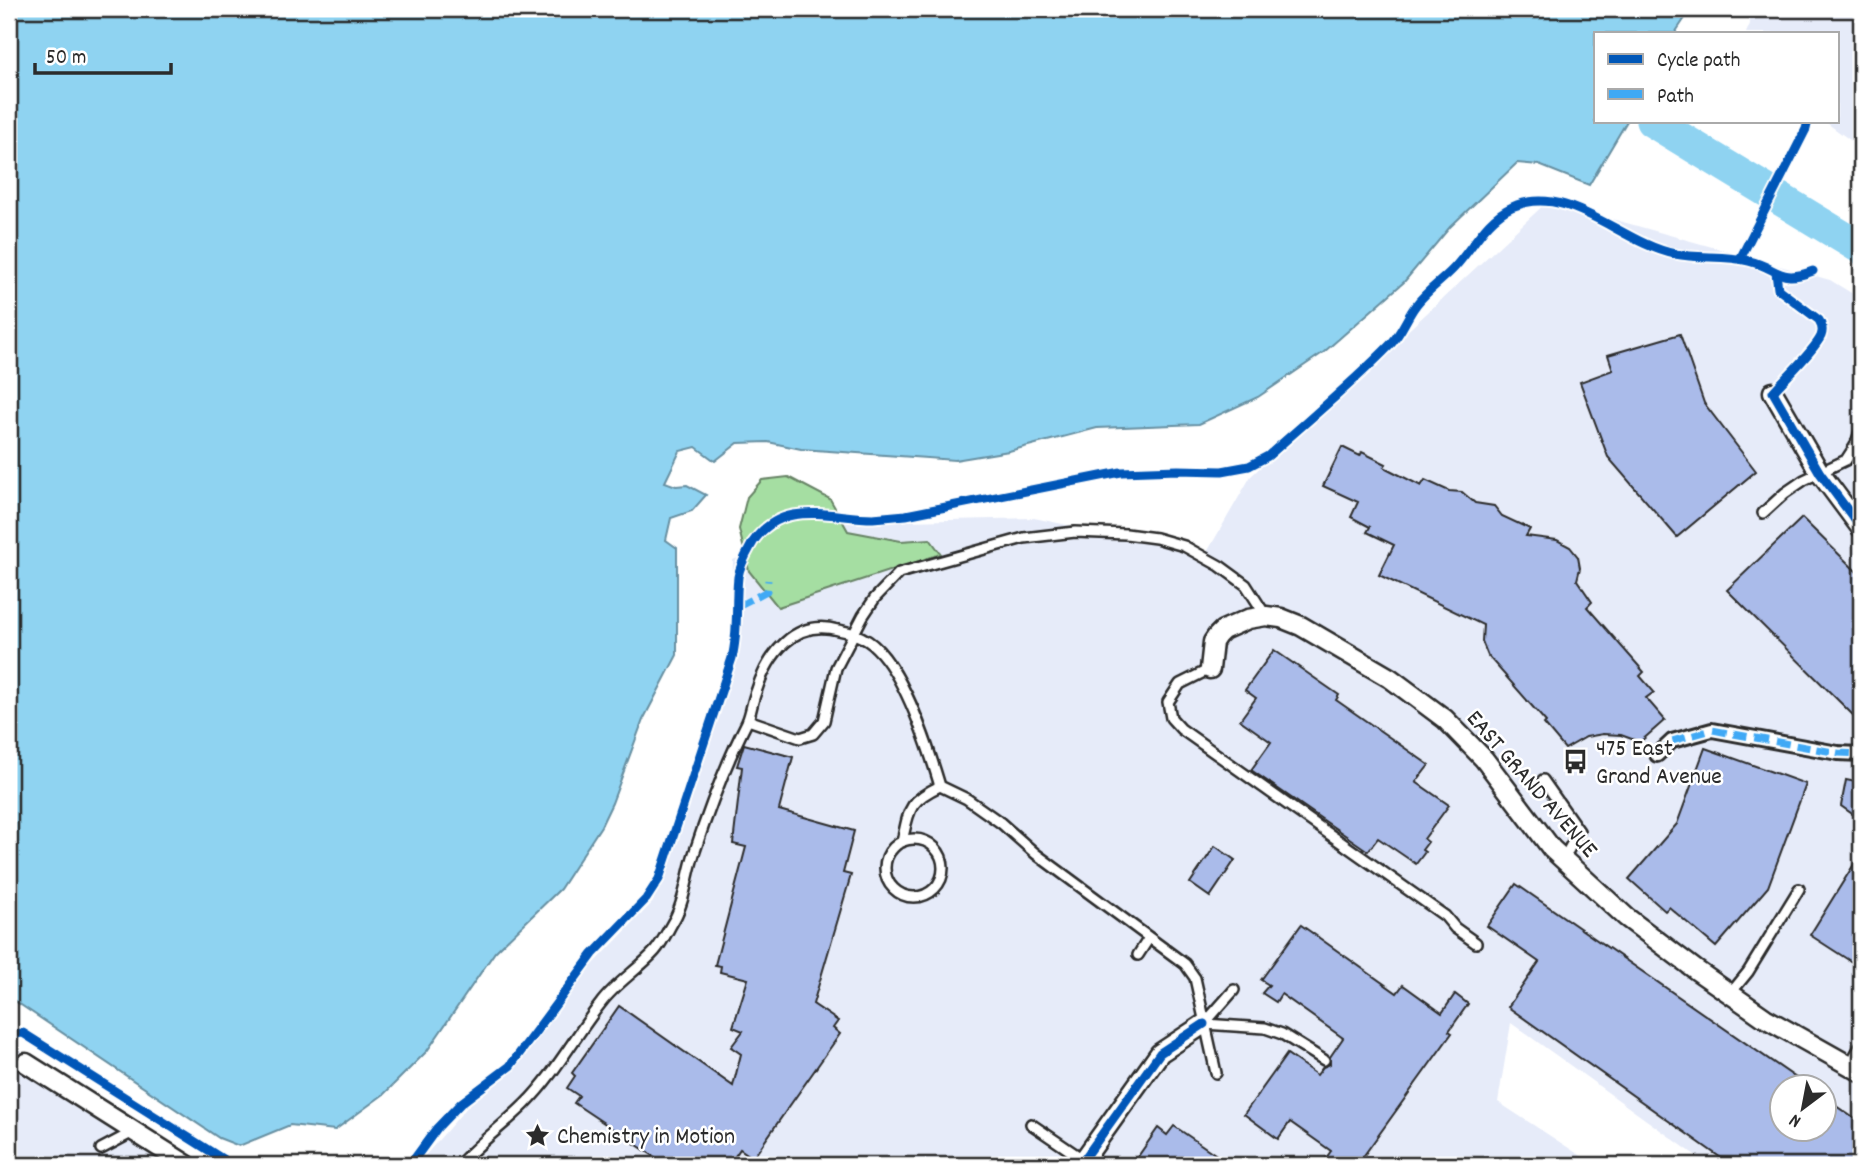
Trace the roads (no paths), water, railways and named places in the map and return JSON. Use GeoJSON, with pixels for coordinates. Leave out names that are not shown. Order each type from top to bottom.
{"type":"FeatureCollection","features":[{"type":"Feature","properties":{"kind":"street"},"geometry":{"type":"LineString","coordinates":[[1773,392],[1820,473],[1861,528]]}},
{"type":"Feature","properties":{"kind":"street"},"geometry":{"type":"LineString","coordinates":[[1210,669],[1213,642],[1223,630],[1248,619],[1266,616]]}},
{"type":"Feature","properties":{"kind":"street","name":"EAST GRAND AVENUE"},"geometry":{"type":"LineString","coordinates":[[1266,616],[1281,618],[1301,626],[1390,678],[1445,719],[1484,760],[1542,837],[1563,860],[1626,917],[1730,994],[1802,1040],[1855,1069]]}},
{"type":"Feature","properties":{"kind":"street"},"geometry":{"type":"LineString","coordinates":[[1657,755],[1672,741],[1712,730],[1838,753],[1861,754]]}},
{"type":"Feature","properties":{"kind":"street"},"geometry":{"type":"LineString","coordinates":[[1088,1162],[1160,1053],[1204,1024]]}},
{"type":"Feature","properties":{"kind":"street"},"geometry":{"type":"LineString","coordinates":[[26,1063],[187,1165]]}},
{"type":"Feature","properties":{"kind":"lane"},"geometry":{"type":"LineString","coordinates":[[1763,513],[1785,493],[1846,460],[1861,429]]}},
{"type":"Feature","properties":{"kind":"lane"},"geometry":{"type":"LineString","coordinates":[[748,720],[800,738],[813,734],[824,721],[836,668],[853,634],[875,598],[899,573],[1024,538],[1074,532],[1126,534],[1156,538],[1184,546],[1247,584],[1266,616]]}},
{"type":"Feature","properties":{"kind":"lane"},"geometry":{"type":"LineString","coordinates":[[459,1165],[478,1143],[525,1104],[567,1052],[602,1001],[655,951],[676,917],[713,795],[737,737],[748,720],[768,663],[785,642],[806,628],[827,626],[869,641],[898,677],[940,786],[967,799],[1002,823],[1036,854],[1185,964],[1195,978],[1216,1073]]}},
{"type":"Feature","properties":{"kind":"lane"},"geometry":{"type":"LineString","coordinates":[[1210,669],[1180,684],[1168,702],[1171,718],[1181,729],[1445,916],[1455,928],[1476,943]]}},
{"type":"Feature","properties":{"kind":"lane"},"geometry":{"type":"LineString","coordinates":[[1543,780],[1579,831],[1563,860]]}},
{"type":"Feature","properties":{"kind":"lane"},"geometry":{"type":"LineString","coordinates":[[902,842],[918,839],[939,852],[942,876],[933,890],[925,895],[908,896],[893,887],[888,879],[886,862],[889,854],[902,842],[909,808],[925,793],[940,786]]}},
{"type":"Feature","properties":{"kind":"lane"},"geometry":{"type":"LineString","coordinates":[[1730,994],[1748,972],[1799,889]]}},
{"type":"Feature","properties":{"kind":"lane"},"geometry":{"type":"LineString","coordinates":[[1138,955],[1149,938]]}},
{"type":"Feature","properties":{"kind":"lane"},"geometry":{"type":"LineString","coordinates":[[1204,1024],[1234,990]]}},
{"type":"Feature","properties":{"kind":"lane"},"geometry":{"type":"LineString","coordinates":[[1204,1024],[1265,1028],[1282,1034],[1324,1060]]}},
{"type":"Feature","properties":{"kind":"lane"},"geometry":{"type":"LineString","coordinates":[[1855,1069],[1861,1045]]}},
{"type":"Feature","properties":{"kind":"lane"},"geometry":{"type":"LineString","coordinates":[[1031,1124],[1088,1162]]}},
{"type":"Feature","properties":{"kind":"lane"},"geometry":{"type":"LineString","coordinates":[[101,1149],[133,1132]]}},
{"type":"Feature","properties":{"kind":"water"},"geometry":{"type":"Polygon","coordinates":[[[9,9],[1691,9],[1676,32],[1594,32],[1594,122],[1626,122],[1589,185],[1539,165],[1517,163],[1450,227],[1404,282],[1324,352],[1258,397],[1199,424],[1097,428],[1009,451],[955,460],[801,449],[768,442],[738,443],[715,461],[696,447],[680,451],[665,482],[676,486],[687,485],[706,495],[692,511],[671,518],[666,540],[677,548],[677,655],[643,720],[601,826],[560,889],[495,952],[427,1051],[384,1094],[335,1130],[290,1125],[239,1146],[219,1138],[9,997],[9,9]]]}},
{"type":"Feature","properties":{"kind":"waterway"},"geometry":{"type":"LineString","coordinates":[[1654,122],[1861,248]]}},
{"type":"Feature","properties":{"kind":"place","name":"475 East Grand Avenue"},"geometry":{"type":"Point","coordinates":[1576,761]}},
{"type":"Feature","properties":{"kind":"place","name":"Chemistry in Motion"},"geometry":{"type":"Point","coordinates":[537,1135]}}]}
